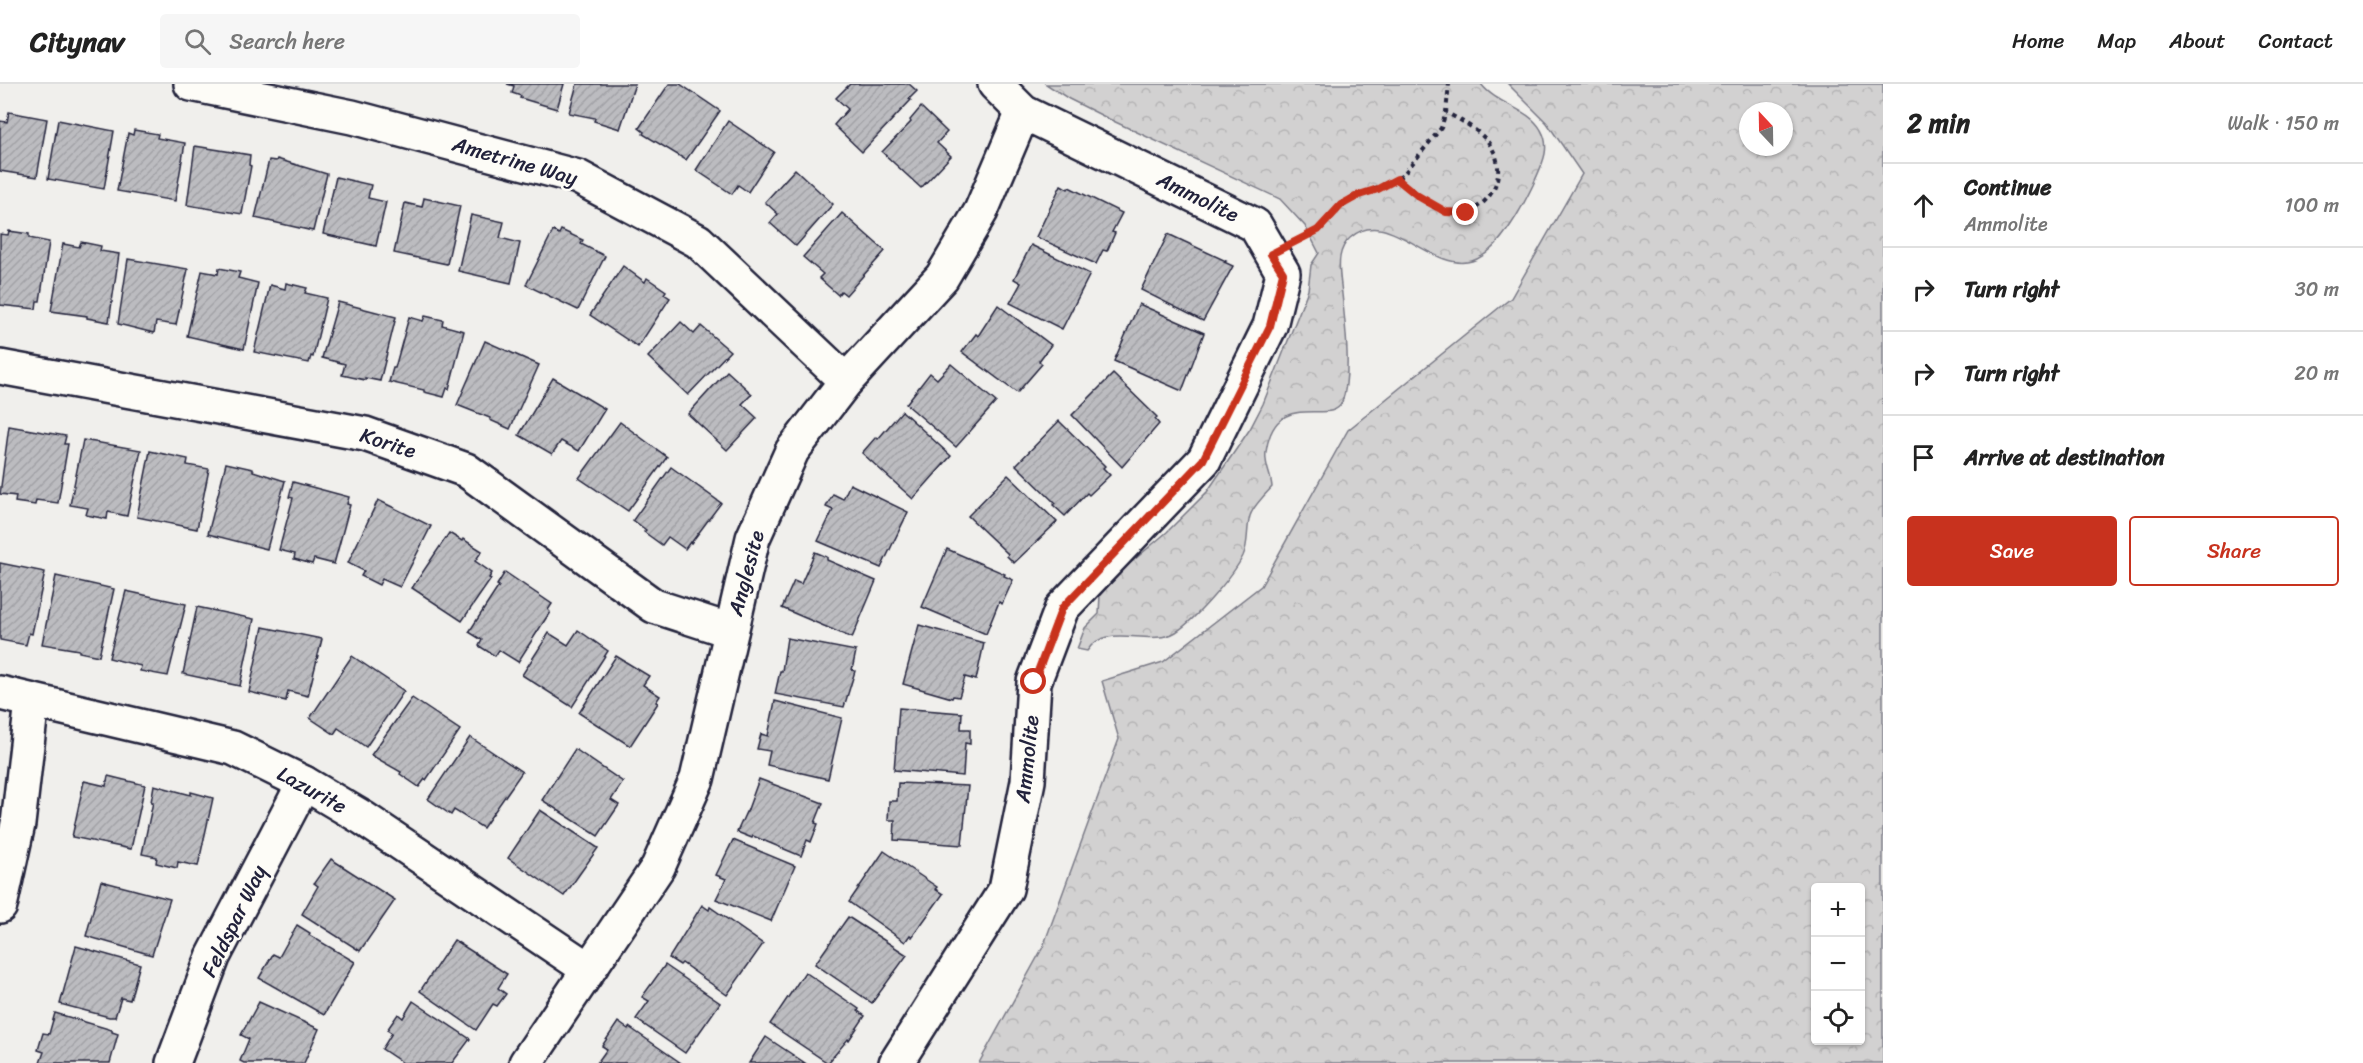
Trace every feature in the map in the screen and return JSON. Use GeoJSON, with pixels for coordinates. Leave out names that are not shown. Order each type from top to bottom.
{"type":"FeatureCollection","features":[{"type":"Feature","properties":{"kind":"street","name":"Ametrine Way"},"geometry":{"type":"LineString","coordinates":[[191,84],[352,117],[578,177],[698,241],[846,381]]}},
{"type":"Feature","properties":{"kind":"street","name":"Ammolite"},"geometry":{"type":"LineString","coordinates":[[896,1063],[1006,890],[1028,781],[1034,682],[1062,608],[1203,460],[1270,326],[1283,273],[1255,225],[1023,112],[994,84]]}},
{"type":"Feature","properties":{"kind":"street","name":"Anglesite"},"geometry":{"type":"LineString","coordinates":[[526,1063],[658,867],[697,779],[753,538],[792,451],[846,381],[942,277],[981,211],[1023,112]]}},
{"type":"Feature","properties":{"kind":"street","name":"Korite"},"geometry":{"type":"LineString","coordinates":[[0,367],[365,434],[466,470],[654,606],[731,631]]}},
{"type":"Feature","properties":{"kind":"street","name":"Lazurite"},"geometry":{"type":"LineString","coordinates":[[0,693],[233,748],[304,783],[363,818],[588,969]]}},
{"type":"Feature","properties":{"kind":"street"},"geometry":{"type":"LineString","coordinates":[[0,906],[18,824],[32,700]]}},
{"type":"Feature","properties":{"kind":"street","name":"Feldspar Way"},"geometry":{"type":"LineString","coordinates":[[173,1063],[213,957],[304,783]]}},
{"type":"Feature","properties":{"kind":"path"},"geometry":{"type":"LineString","coordinates":[[1271,254],[1318,230],[1341,205],[1397,179],[1426,149],[1441,128],[1446,112],[1449,84]]}},
{"type":"Feature","properties":{"kind":"path"},"geometry":{"type":"LineString","coordinates":[[1397,179],[1418,196],[1446,212],[1466,213],[1485,203],[1496,188],[1498,168],[1494,150],[1482,136],[1446,112]]}},
{"type":"Feature","properties":{"kind":"green space"},"geometry":{"type":"Polygon","coordinates":[[[1046,84],[1481,84],[1495,97],[1529,116],[1541,130],[1546,144],[1542,164],[1533,185],[1508,229],[1491,249],[1472,261],[1457,262],[1441,258],[1394,234],[1379,229],[1364,230],[1348,240],[1342,249],[1339,262],[1347,364],[1347,378],[1342,402],[1336,409],[1327,412],[1291,414],[1280,420],[1271,432],[1266,457],[1272,487],[1252,512],[1246,546],[1238,565],[1193,618],[1176,632],[1165,636],[1105,638],[1095,642],[1087,651],[1077,649],[1085,628],[1099,614],[1100,595],[1121,571],[1167,532],[1207,492],[1250,429],[1263,404],[1308,290],[1311,265],[1319,253],[1305,226],[1280,199],[1109,119],[1069,99],[1046,84]]]}},
{"type":"Feature","properties":{"kind":"green space"},"geometry":{"type":"Polygon","coordinates":[[[1508,84],[1883,84],[1883,1063],[979,1063],[1043,947],[1119,739],[1102,681],[1163,662],[1261,586],[1348,430],[1511,298],[1582,174],[1547,123],[1508,84]]]}},
{"type":"Feature","properties":{"kind":"building"},"geometry":{"type":"Polygon","coordinates":[[[507,84],[564,84],[557,109],[520,98],[521,96],[512,93],[514,86],[507,84]]]}},
{"type":"Feature","properties":{"kind":"building"},"geometry":{"type":"Polygon","coordinates":[[[577,84],[635,84],[620,129],[594,121],[595,118],[569,113],[577,84]]]}},
{"type":"Feature","properties":{"kind":"building"},"geometry":{"type":"Polygon","coordinates":[[[669,84],[680,84],[720,111],[686,160],[643,134],[644,132],[639,128],[669,84]]]}},
{"type":"Feature","properties":{"kind":"building"},"geometry":{"type":"Polygon","coordinates":[[[850,84],[909,84],[917,91],[862,152],[834,125],[848,109],[836,98],[850,84]]]}},
{"type":"Feature","properties":{"kind":"building"},"geometry":{"type":"Polygon","coordinates":[[[921,107],[947,132],[937,143],[951,156],[921,188],[882,152],[911,122],[910,120],[921,107]]]}},
{"type":"Feature","properties":{"kind":"building"},"geometry":{"type":"Polygon","coordinates":[[[9,112],[47,119],[37,177],[0,171],[0,121],[7,122],[9,112]]]}},
{"type":"Feature","properties":{"kind":"building"},"geometry":{"type":"Polygon","coordinates":[[[58,120],[114,131],[104,189],[48,179],[58,120]]]}},
{"type":"Feature","properties":{"kind":"building"},"geometry":{"type":"Polygon","coordinates":[[[728,121],[774,152],[748,192],[738,185],[732,194],[696,170],[728,121]]]}},
{"type":"Feature","properties":{"kind":"building"},"geometry":{"type":"Polygon","coordinates":[[[134,130],[158,134],[157,138],[185,143],[175,201],[117,191],[128,133],[133,135],[134,130]]]}},
{"type":"Feature","properties":{"kind":"building"},"geometry":{"type":"Polygon","coordinates":[[[195,146],[250,155],[249,165],[251,166],[242,214],[187,205],[195,146]]]}},
{"type":"Feature","properties":{"kind":"building"},"geometry":{"type":"Polygon","coordinates":[[[277,159],[327,174],[313,231],[255,218],[269,160],[276,161],[277,159]]]}},
{"type":"Feature","properties":{"kind":"building"},"geometry":{"type":"Polygon","coordinates":[[[795,169],[833,204],[796,246],[770,223],[778,214],[765,202],[795,169]]]}},
{"type":"Feature","properties":{"kind":"building"},"geometry":{"type":"Polygon","coordinates":[[[336,177],[371,185],[368,198],[386,202],[376,246],[323,234],[336,177]]]}},
{"type":"Feature","properties":{"kind":"building"},"geometry":{"type":"Polygon","coordinates":[[[1061,185],[1122,213],[1112,232],[1115,233],[1107,251],[1103,250],[1096,264],[1036,237],[1061,185]]]}},
{"type":"Feature","properties":{"kind":"building"},"geometry":{"type":"Polygon","coordinates":[[[424,198],[460,206],[447,264],[394,253],[405,203],[422,207],[424,198]]]}},
{"type":"Feature","properties":{"kind":"building"},"geometry":{"type":"Polygon","coordinates":[[[842,213],[885,251],[846,295],[841,291],[838,295],[819,278],[823,274],[803,257],[842,213]]]}},
{"type":"Feature","properties":{"kind":"building"},"geometry":{"type":"Polygon","coordinates":[[[471,215],[504,222],[500,238],[520,243],[511,283],[458,271],[471,215]]]}},
{"type":"Feature","properties":{"kind":"building"},"geometry":{"type":"Polygon","coordinates":[[[561,230],[583,240],[581,244],[605,256],[578,310],[526,285],[553,231],[559,234],[561,230]]]}},
{"type":"Feature","properties":{"kind":"building"},"geometry":{"type":"Polygon","coordinates":[[[9,231],[29,234],[29,238],[49,242],[40,301],[37,301],[36,309],[0,305],[0,234],[8,235],[9,231]]]}},
{"type":"Feature","properties":{"kind":"building"},"geometry":{"type":"Polygon","coordinates":[[[1168,234],[1233,266],[1203,321],[1141,290],[1168,234]]]}},
{"type":"Feature","properties":{"kind":"building"},"geometry":{"type":"Polygon","coordinates":[[[81,242],[101,246],[100,251],[119,254],[109,322],[51,311],[63,244],[79,247],[81,242]]]}},
{"type":"Feature","properties":{"kind":"building"},"geometry":{"type":"Polygon","coordinates":[[[1031,245],[1090,274],[1062,329],[1010,303],[1021,283],[1014,279],[1031,245]]]}},
{"type":"Feature","properties":{"kind":"building"},"geometry":{"type":"Polygon","coordinates":[[[128,259],[188,269],[176,325],[156,322],[154,333],[118,324],[128,259]]]}},
{"type":"Feature","properties":{"kind":"building"},"geometry":{"type":"Polygon","coordinates":[[[623,266],[645,282],[647,278],[666,291],[664,294],[670,298],[638,347],[590,315],[623,266]]]}},
{"type":"Feature","properties":{"kind":"building"},"geometry":{"type":"Polygon","coordinates":[[[219,268],[240,272],[238,278],[258,283],[244,349],[187,336],[202,271],[218,274],[219,268]]]}},
{"type":"Feature","properties":{"kind":"building"},"geometry":{"type":"Polygon","coordinates":[[[286,283],[307,288],[305,293],[327,298],[313,357],[311,356],[309,363],[254,352],[270,285],[285,289],[286,283]]]}},
{"type":"Feature","properties":{"kind":"building"},"geometry":{"type":"Polygon","coordinates":[[[338,302],[396,317],[380,381],[342,375],[345,364],[322,358],[338,302]]]}},
{"type":"Feature","properties":{"kind":"building"},"geometry":{"type":"Polygon","coordinates":[[[1139,304],[1204,333],[1182,391],[1114,361],[1139,304]]]}},
{"type":"Feature","properties":{"kind":"building"},"geometry":{"type":"Polygon","coordinates":[[[998,305],[1051,345],[1039,361],[1042,364],[1017,393],[962,352],[976,334],[978,336],[998,305]]]}},
{"type":"Feature","properties":{"kind":"building"},"geometry":{"type":"Polygon","coordinates":[[[425,316],[443,320],[442,325],[464,331],[449,389],[447,388],[444,397],[389,382],[409,317],[423,321],[425,316]]]}},
{"type":"Feature","properties":{"kind":"building"},"geometry":{"type":"Polygon","coordinates":[[[681,322],[694,334],[701,326],[730,351],[688,395],[648,357],[681,322]]]}},
{"type":"Feature","properties":{"kind":"building"},"geometry":{"type":"Polygon","coordinates":[[[485,341],[539,365],[510,429],[457,405],[485,341]]]}},
{"type":"Feature","properties":{"kind":"building"},"geometry":{"type":"Polygon","coordinates":[[[951,364],[996,402],[956,447],[906,404],[930,373],[937,379],[951,364]]]}},
{"type":"Feature","properties":{"kind":"building"},"geometry":{"type":"Polygon","coordinates":[[[727,371],[752,394],[742,404],[757,418],[727,450],[688,414],[727,371]]]}},
{"type":"Feature","properties":{"kind":"building"},"geometry":{"type":"Polygon","coordinates":[[[1113,374],[1157,417],[1155,419],[1159,424],[1122,467],[1072,415],[1113,374]]]}},
{"type":"Feature","properties":{"kind":"building"},"geometry":{"type":"Polygon","coordinates":[[[553,378],[605,409],[579,451],[561,441],[552,454],[519,435],[553,378]]]}},
{"type":"Feature","properties":{"kind":"building"},"geometry":{"type":"Polygon","coordinates":[[[902,411],[951,456],[913,499],[862,453],[876,437],[878,439],[902,411]]]}},
{"type":"Feature","properties":{"kind":"building"},"geometry":{"type":"Polygon","coordinates":[[[1059,421],[1105,466],[1103,468],[1110,475],[1089,495],[1087,493],[1065,516],[1016,465],[1059,421]]]}},
{"type":"Feature","properties":{"kind":"building"},"geometry":{"type":"Polygon","coordinates":[[[620,422],[667,457],[628,511],[579,478],[620,422]]]}},
{"type":"Feature","properties":{"kind":"building"},"geometry":{"type":"Polygon","coordinates":[[[9,426],[66,436],[64,444],[68,444],[58,503],[36,500],[35,505],[15,502],[16,496],[0,494],[9,426]]]}},
{"type":"Feature","properties":{"kind":"building"},"geometry":{"type":"Polygon","coordinates":[[[83,440],[141,450],[127,516],[108,512],[107,519],[86,515],[88,508],[70,505],[83,440]]]}},
{"type":"Feature","properties":{"kind":"building"},"geometry":{"type":"Polygon","coordinates":[[[150,451],[188,459],[187,465],[209,469],[197,529],[137,517],[150,451]]]}},
{"type":"Feature","properties":{"kind":"building"},"geometry":{"type":"Polygon","coordinates":[[[226,463],[253,469],[253,471],[285,481],[267,549],[208,534],[226,463]]]}},
{"type":"Feature","properties":{"kind":"building"},"geometry":{"type":"Polygon","coordinates":[[[671,467],[721,503],[685,549],[668,537],[662,545],[644,532],[646,530],[633,520],[671,467]]]}},
{"type":"Feature","properties":{"kind":"building"},"geometry":{"type":"Polygon","coordinates":[[[1008,475],[1057,522],[1014,563],[1007,556],[1008,554],[968,516],[1008,475]]]}},
{"type":"Feature","properties":{"kind":"building"},"geometry":{"type":"Polygon","coordinates":[[[293,482],[349,497],[347,504],[350,505],[334,564],[314,559],[312,564],[294,559],[295,554],[279,550],[293,498],[289,497],[293,482]]]}},
{"type":"Feature","properties":{"kind":"building"},"geometry":{"type":"Polygon","coordinates":[[[850,484],[908,512],[881,568],[818,541],[833,510],[826,507],[833,494],[843,499],[850,484]]]}},
{"type":"Feature","properties":{"kind":"building"},"geometry":{"type":"Polygon","coordinates":[[[378,500],[431,526],[400,587],[382,579],[379,585],[361,576],[364,571],[348,563],[378,500]]]}},
{"type":"Feature","properties":{"kind":"building"},"geometry":{"type":"Polygon","coordinates":[[[449,533],[482,551],[475,561],[492,573],[489,578],[491,579],[462,621],[412,588],[449,533]]]}},
{"type":"Feature","properties":{"kind":"building"},"geometry":{"type":"Polygon","coordinates":[[[947,549],[1005,574],[1004,576],[1013,580],[1002,604],[999,602],[986,634],[922,607],[947,549]]]}},
{"type":"Feature","properties":{"kind":"building"},"geometry":{"type":"Polygon","coordinates":[[[815,552],[827,557],[827,560],[876,581],[852,638],[782,608],[794,581],[801,584],[815,552]]]}},
{"type":"Feature","properties":{"kind":"building"},"geometry":{"type":"Polygon","coordinates":[[[0,563],[45,572],[32,634],[29,633],[26,645],[0,640],[0,563]]]}},
{"type":"Feature","properties":{"kind":"building"},"geometry":{"type":"Polygon","coordinates":[[[505,572],[552,604],[548,610],[550,612],[518,662],[499,650],[495,656],[479,646],[482,640],[469,632],[499,586],[497,585],[505,572]]]}},
{"type":"Feature","properties":{"kind":"building"},"geometry":{"type":"Polygon","coordinates":[[[56,576],[114,589],[99,656],[42,644],[56,576]]]}},
{"type":"Feature","properties":{"kind":"building"},"geometry":{"type":"Polygon","coordinates":[[[126,591],[186,604],[168,676],[140,671],[141,666],[109,658],[126,591]]]}},
{"type":"Feature","properties":{"kind":"building"},"geometry":{"type":"Polygon","coordinates":[[[197,607],[254,619],[240,686],[183,674],[197,607]]]}},
{"type":"Feature","properties":{"kind":"building"},"geometry":{"type":"Polygon","coordinates":[[[919,625],[984,643],[976,680],[965,677],[959,697],[953,696],[952,698],[903,684],[919,625]]]}},
{"type":"Feature","properties":{"kind":"building"},"geometry":{"type":"Polygon","coordinates":[[[263,627],[322,639],[308,696],[288,691],[286,701],[249,692],[263,627]]]}},
{"type":"Feature","properties":{"kind":"building"},"geometry":{"type":"Polygon","coordinates":[[[578,630],[608,651],[572,707],[522,675],[549,633],[568,645],[578,630]]]}},
{"type":"Feature","properties":{"kind":"building"},"geometry":{"type":"Polygon","coordinates":[[[787,638],[856,651],[852,670],[855,671],[844,707],[775,694],[780,671],[782,671],[787,638]]]}},
{"type":"Feature","properties":{"kind":"building"},"geometry":{"type":"Polygon","coordinates":[[[352,656],[404,691],[366,747],[338,728],[334,734],[310,718],[352,656]]]}},
{"type":"Feature","properties":{"kind":"building"},"geometry":{"type":"Polygon","coordinates":[[[616,656],[649,676],[643,685],[660,696],[656,702],[658,703],[630,746],[579,713],[616,656]]]}},
{"type":"Feature","properties":{"kind":"building"},"geometry":{"type":"Polygon","coordinates":[[[412,698],[460,730],[419,787],[400,774],[401,772],[371,755],[412,698]]]}},
{"type":"Feature","properties":{"kind":"building"},"geometry":{"type":"Polygon","coordinates":[[[775,701],[842,718],[828,779],[767,765],[770,751],[757,749],[761,734],[768,736],[775,701]]]}},
{"type":"Feature","properties":{"kind":"building"},"geometry":{"type":"Polygon","coordinates":[[[899,708],[962,713],[961,729],[970,729],[970,744],[965,743],[963,776],[894,770],[899,708]]]}},
{"type":"Feature","properties":{"kind":"building"},"geometry":{"type":"Polygon","coordinates":[[[470,737],[522,772],[483,828],[454,810],[451,815],[428,799],[470,737]]]}},
{"type":"Feature","properties":{"kind":"building"},"geometry":{"type":"Polygon","coordinates":[[[575,749],[623,782],[611,800],[619,805],[598,836],[542,800],[575,749]]]}},
{"type":"Feature","properties":{"kind":"building"},"geometry":{"type":"Polygon","coordinates":[[[108,776],[145,785],[131,849],[72,837],[84,781],[106,786],[108,776]]]}},
{"type":"Feature","properties":{"kind":"building"},"geometry":{"type":"Polygon","coordinates":[[[759,779],[823,803],[811,842],[807,840],[801,856],[753,836],[752,838],[737,832],[759,779]]]}},
{"type":"Feature","properties":{"kind":"building"},"geometry":{"type":"Polygon","coordinates":[[[898,783],[968,786],[962,845],[894,840],[895,820],[888,820],[889,801],[897,801],[898,783]]]}},
{"type":"Feature","properties":{"kind":"building"},"geometry":{"type":"Polygon","coordinates":[[[154,785],[191,795],[191,792],[213,798],[198,866],[178,862],[177,868],[156,863],[157,857],[142,854],[153,802],[151,802],[154,785]]]}},
{"type":"Feature","properties":{"kind":"building"},"geometry":{"type":"Polygon","coordinates":[[[540,810],[598,848],[564,896],[508,858],[540,810]]]}},
{"type":"Feature","properties":{"kind":"building"},"geometry":{"type":"Polygon","coordinates":[[[733,840],[795,866],[771,921],[716,899],[726,879],[716,875],[733,840]]]}},
{"type":"Feature","properties":{"kind":"building"},"geometry":{"type":"Polygon","coordinates":[[[884,851],[937,887],[935,889],[943,894],[912,937],[910,935],[905,942],[849,902],[884,851]]]}},
{"type":"Feature","properties":{"kind":"building"},"geometry":{"type":"Polygon","coordinates":[[[331,859],[395,900],[360,951],[302,914],[318,886],[314,883],[331,859]]]}},
{"type":"Feature","properties":{"kind":"building"},"geometry":{"type":"Polygon","coordinates":[[[101,881],[170,899],[152,955],[86,936],[101,881]]]}},
{"type":"Feature","properties":{"kind":"building"},"geometry":{"type":"Polygon","coordinates":[[[702,905],[709,910],[710,907],[763,944],[727,995],[682,963],[680,965],[669,958],[702,905]]]}},
{"type":"Feature","properties":{"kind":"building"},"geometry":{"type":"Polygon","coordinates":[[[848,917],[907,955],[872,1003],[815,964],[848,917]]]}},
{"type":"Feature","properties":{"kind":"building"},"geometry":{"type":"Polygon","coordinates":[[[297,925],[310,933],[309,935],[355,962],[324,1015],[259,978],[273,954],[279,957],[297,925]]]}},
{"type":"Feature","properties":{"kind":"building"},"geometry":{"type":"Polygon","coordinates":[[[454,940],[507,974],[498,988],[506,994],[497,1006],[493,1004],[476,1030],[420,991],[454,940]]]}},
{"type":"Feature","properties":{"kind":"building"},"geometry":{"type":"Polygon","coordinates":[[[76,946],[140,964],[130,1000],[121,998],[115,1017],[60,1004],[76,946]]]}},
{"type":"Feature","properties":{"kind":"building"},"geometry":{"type":"Polygon","coordinates":[[[665,965],[720,1003],[685,1053],[636,1019],[649,1001],[642,997],[665,965]]]}},
{"type":"Feature","properties":{"kind":"building"},"geometry":{"type":"Polygon","coordinates":[[[805,972],[859,1009],[858,1011],[865,1016],[849,1040],[828,1063],[770,1024],[805,972]]]}},
{"type":"Feature","properties":{"kind":"building"},"geometry":{"type":"Polygon","coordinates":[[[413,1001],[470,1039],[452,1063],[403,1063],[382,1049],[392,1033],[387,1030],[398,1014],[403,1018],[413,1001]]]}},
{"type":"Feature","properties":{"kind":"building"},"geometry":{"type":"Polygon","coordinates":[[[259,1002],[319,1029],[304,1063],[244,1063],[240,1061],[249,1039],[241,1035],[259,1002]]]}},
{"type":"Feature","properties":{"kind":"building"},"geometry":{"type":"Polygon","coordinates":[[[55,1013],[112,1030],[118,1034],[110,1063],[40,1063],[44,1052],[38,1050],[43,1033],[49,1034],[55,1013]]]}},
{"type":"Feature","properties":{"kind":"building"},"geometry":{"type":"Polygon","coordinates":[[[618,1022],[628,1029],[629,1027],[681,1063],[597,1063],[607,1049],[602,1046],[618,1022]]]}},
{"type":"Feature","properties":{"kind":"building"},"geometry":{"type":"Polygon","coordinates":[[[766,1037],[805,1063],[749,1063],[766,1037]]]}},
{"type":"Feature","properties":{"kind":"route"},"geometry":{"type":"LineString","coordinates":[[1034,682],[1062,608],[1203,460],[1270,326],[1283,273],[1271,254],[1318,230],[1341,205],[1397,179],[1418,196],[1446,212],[1466,213]]}}]}
